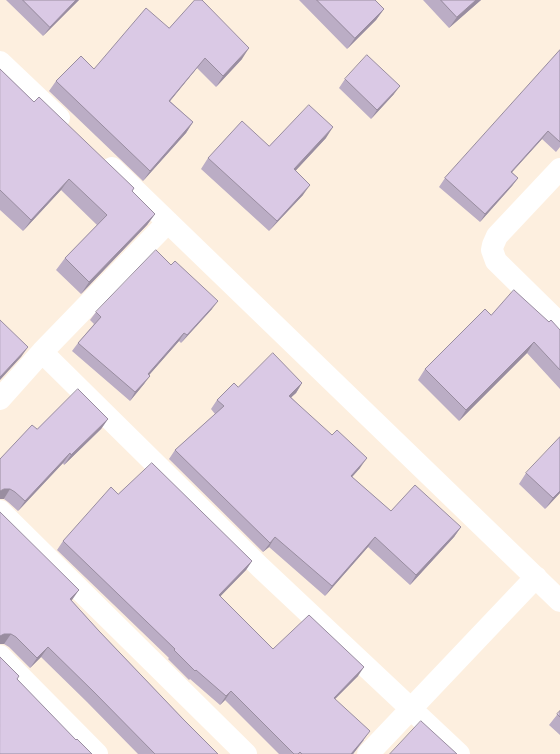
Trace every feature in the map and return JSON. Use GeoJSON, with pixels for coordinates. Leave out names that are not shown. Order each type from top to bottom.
{"type":"FeatureCollection","features":[{"type":"Feature","properties":{"kind":"street"},"geometry":{"type":"LineString","coordinates":[[0,62],[75,134]]}},
{"type":"Feature","properties":{"kind":"street"},"geometry":{"type":"LineString","coordinates":[[98,156],[560,600]]}},
{"type":"Feature","properties":{"kind":"street"},"geometry":{"type":"LineString","coordinates":[[560,169],[503,229],[494,241],[492,250],[496,261],[560,324]]}},
{"type":"Feature","properties":{"kind":"street"},"geometry":{"type":"LineString","coordinates":[[0,399],[42,352],[168,222]]}},
{"type":"Feature","properties":{"kind":"street"},"geometry":{"type":"LineString","coordinates":[[42,352],[260,567],[460,754]]}},
{"type":"Feature","properties":{"kind":"street"},"geometry":{"type":"LineString","coordinates":[[0,511],[246,754]]}},
{"type":"Feature","properties":{"kind":"street"},"geometry":{"type":"LineString","coordinates":[[368,754],[536,577]]}},
{"type":"Feature","properties":{"kind":"street"},"geometry":{"type":"LineString","coordinates":[[0,656],[98,754]]}},
{"type":"Feature","properties":{"kind":"building"},"geometry":{"type":"Polygon","coordinates":[[[23,0],[76,0],[50,27],[23,0]]]}},
{"type":"Feature","properties":{"kind":"building"},"geometry":{"type":"Polygon","coordinates":[[[195,0],[202,0],[249,48],[223,76],[205,58],[169,101],[193,122],[150,171],[56,81],[81,56],[94,69],[146,8],[169,28],[195,0]]]}},
{"type":"Feature","properties":{"kind":"building"},"geometry":{"type":"Polygon","coordinates":[[[317,0],[375,0],[384,9],[355,38],[317,0]]]}},
{"type":"Feature","properties":{"kind":"building"},"geometry":{"type":"Polygon","coordinates":[[[441,0],[476,0],[457,17],[441,0]]]}},
{"type":"Feature","properties":{"kind":"building"},"geometry":{"type":"Polygon","coordinates":[[[560,50],[560,142],[548,131],[511,172],[518,178],[485,214],[445,178],[560,50]]]}},
{"type":"Feature","properties":{"kind":"building"},"geometry":{"type":"Polygon","coordinates":[[[367,55],[400,86],[377,110],[345,79],[367,55]]]}},
{"type":"Feature","properties":{"kind":"building"},"geometry":{"type":"Polygon","coordinates":[[[0,69],[34,102],[39,97],[134,188],[132,191],[155,214],[89,282],[65,258],[107,215],[69,179],[31,220],[0,190],[0,69]]]}},
{"type":"Feature","properties":{"kind":"building"},"geometry":{"type":"Polygon","coordinates":[[[309,105],[333,127],[294,169],[310,185],[277,221],[208,158],[242,121],[269,146],[309,105]]]}},
{"type":"Feature","properties":{"kind":"building"},"geometry":{"type":"Polygon","coordinates":[[[156,250],[171,265],[175,261],[218,301],[187,335],[184,333],[148,374],[150,376],[135,392],[78,343],[101,317],[96,312],[156,250]]]}},
{"type":"Feature","properties":{"kind":"building"},"geometry":{"type":"Polygon","coordinates":[[[514,290],[549,322],[551,320],[560,330],[560,370],[534,342],[466,410],[425,369],[485,309],[491,315],[514,290]]]}},
{"type":"Feature","properties":{"kind":"building"},"geometry":{"type":"Polygon","coordinates":[[[0,320],[28,347],[0,377],[0,320]]]}},
{"type":"Feature","properties":{"kind":"building"},"geometry":{"type":"Polygon","coordinates":[[[273,353],[302,383],[289,396],[332,435],[337,430],[367,458],[351,476],[391,511],[415,485],[461,527],[416,575],[375,537],[332,586],[275,537],[270,543],[175,450],[224,406],[217,400],[234,383],[238,387],[273,353]]]}},
{"type":"Feature","properties":{"kind":"building"},"geometry":{"type":"Polygon","coordinates":[[[78,389],[108,419],[71,455],[70,453],[25,501],[10,489],[0,491],[0,459],[32,425],[37,429],[78,389]]]}},
{"type":"Feature","properties":{"kind":"building"},"geometry":{"type":"Polygon","coordinates":[[[560,437],[560,491],[553,498],[526,473],[560,437]]]}},
{"type":"Feature","properties":{"kind":"building"},"geometry":{"type":"Polygon","coordinates":[[[152,463],[252,561],[219,595],[273,649],[309,615],[364,667],[334,698],[370,731],[351,754],[302,754],[300,752],[298,754],[294,754],[231,691],[226,696],[196,670],[195,671],[174,650],[175,649],[63,541],[111,487],[118,494],[152,463]]]}},
{"type":"Feature","properties":{"kind":"building"},"geometry":{"type":"Polygon","coordinates":[[[0,512],[79,590],[70,599],[218,754],[155,754],[48,647],[37,658],[11,634],[4,634],[0,636],[0,512]]]}},
{"type":"Feature","properties":{"kind":"building"},"geometry":{"type":"Polygon","coordinates":[[[0,657],[19,676],[17,679],[76,740],[77,739],[92,754],[0,754],[0,657]]]}},
{"type":"Feature","properties":{"kind":"building"},"geometry":{"type":"Polygon","coordinates":[[[421,721],[457,754],[390,754],[421,721]]]}}]}
